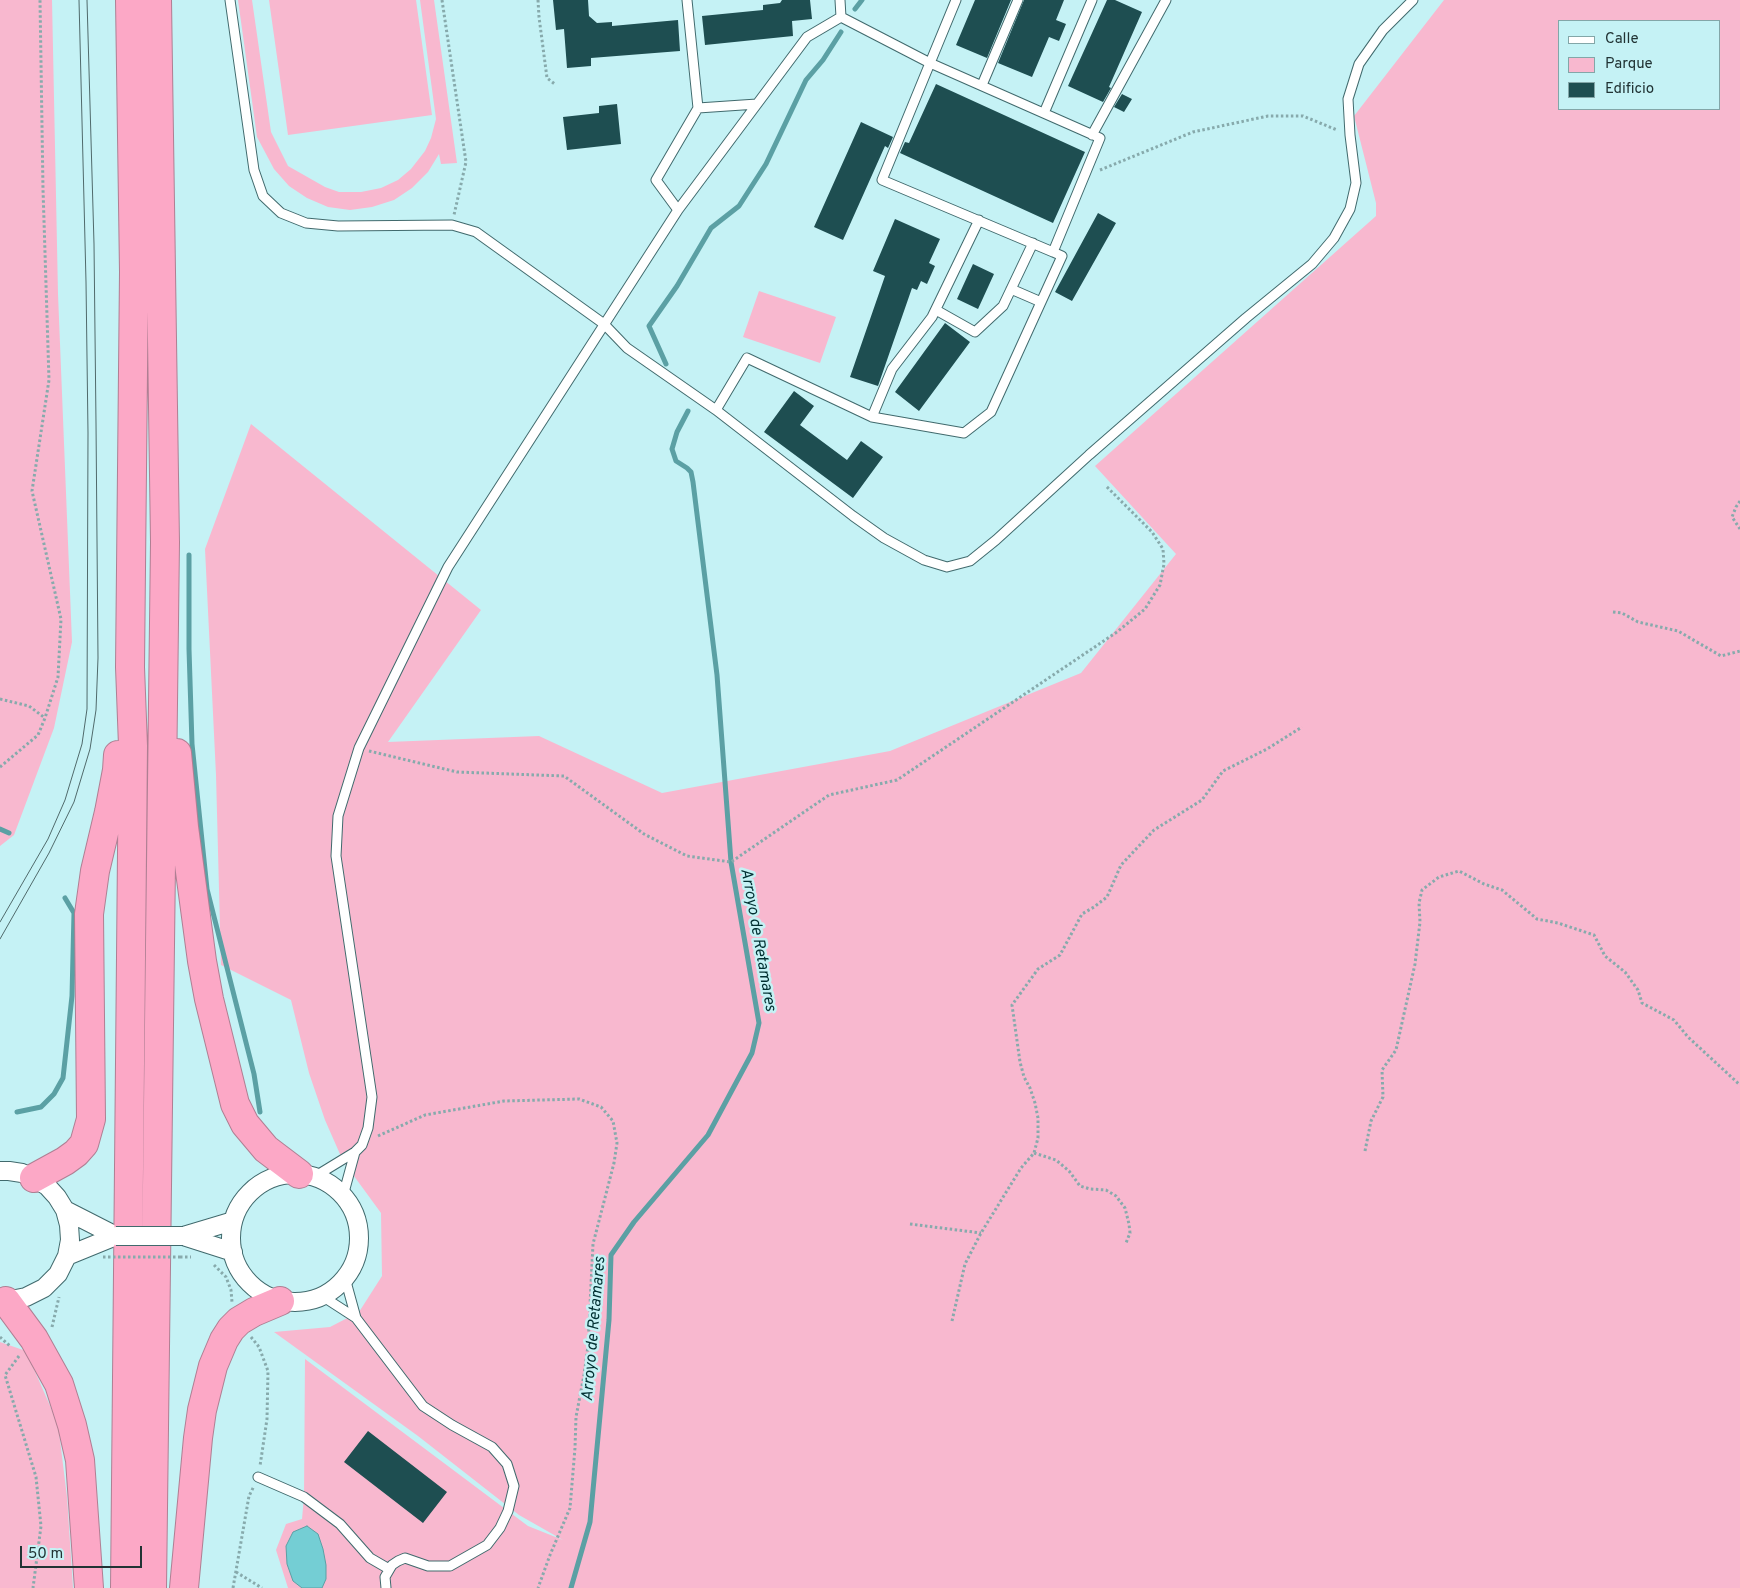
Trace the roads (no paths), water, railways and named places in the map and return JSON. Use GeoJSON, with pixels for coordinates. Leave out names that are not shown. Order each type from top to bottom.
{"type":"FeatureCollection","features":[{"type":"Feature","properties":{"kind":"highway"},"geometry":{"type":"LineString","coordinates":[[126,1588],[132,756],[130,667],[134,272],[130,0]]}},
{"type":"Feature","properties":{"kind":"highway"},"geometry":{"type":"LineString","coordinates":[[152,1588],[165,542],[157,0]]}},
{"type":"Feature","properties":{"kind":"highway"},"geometry":{"type":"LineString","coordinates":[[165,542],[172,621],[178,764],[184,827],[209,999],[235,1104],[245,1124],[266,1149],[306,1175]]}},
{"type":"Feature","properties":{"kind":"highway"},"geometry":{"type":"LineString","coordinates":[[34,1178],[76,1153],[84,1144],[91,1119],[89,914],[95,871],[118,770],[118,731],[130,667]]}},
{"type":"Feature","properties":{"kind":"highway"},"geometry":{"type":"LineString","coordinates":[[184,1588],[202,1410],[219,1350],[231,1329],[239,1321],[280,1300]]}},
{"type":"Feature","properties":{"kind":"highway"},"geometry":{"type":"LineString","coordinates":[[3,1301],[27,1347],[59,1384],[72,1425],[80,1460],[89,1588]]}},
{"type":"Feature","properties":{"kind":"street"},"geometry":{"type":"LineString","coordinates":[[3,1167],[34,1178],[47,1186],[65,1210],[70,1240],[67,1256],[58,1274],[44,1288],[26,1298],[3,1301]]}},
{"type":"Feature","properties":{"kind":"street"},"geometry":{"type":"LineString","coordinates":[[284,1175],[306,1175],[325,1182],[343,1196],[352,1208],[359,1236],[355,1258],[345,1278],[335,1288],[322,1296],[301,1302],[280,1300],[264,1294],[250,1283],[239,1269],[233,1252],[231,1237],[233,1221],[247,1196],[258,1186],[270,1179],[284,1175]]}},
{"type":"Feature","properties":{"kind":"street"},"geometry":{"type":"LineString","coordinates":[[65,1210],[116,1236]]}},
{"type":"Feature","properties":{"kind":"street"},"geometry":{"type":"LineString","coordinates":[[67,1256],[116,1236],[182,1236],[233,1221]]}},
{"type":"Feature","properties":{"kind":"street"},"geometry":{"type":"LineString","coordinates":[[182,1236],[233,1252]]}},
{"type":"Feature","properties":{"kind":"lane"},"geometry":{"type":"LineString","coordinates":[[230,0],[254,170],[263,196],[281,213],[306,224],[338,226],[452,226],[476,232],[604,324],[627,348],[716,410],[853,516],[884,538],[924,560],[947,567],[970,561],[1238,325],[1312,264],[1334,238],[1350,209],[1356,183],[1348,99],[1359,64],[1383,30],[1413,0]]}},
{"type":"Feature","properties":{"kind":"lane"},"geometry":{"type":"LineString","coordinates":[[678,210],[656,180],[698,108],[687,0]]}},
{"type":"Feature","properties":{"kind":"lane"},"geometry":{"type":"LineString","coordinates":[[840,0],[841,17]]}},
{"type":"Feature","properties":{"kind":"lane"},"geometry":{"type":"LineString","coordinates":[[716,410],[747,358],[872,418],[964,433],[990,412],[1062,256],[882,180],[956,0]]}},
{"type":"Feature","properties":{"kind":"lane"},"geometry":{"type":"LineString","coordinates":[[982,86],[1018,0]]}},
{"type":"Feature","properties":{"kind":"lane"},"geometry":{"type":"LineString","coordinates":[[1044,113],[1092,0]]}},
{"type":"Feature","properties":{"kind":"lane"},"geometry":{"type":"LineString","coordinates":[[1092,134],[1166,0]]}},
{"type":"Feature","properties":{"kind":"lane"},"geometry":{"type":"LineString","coordinates":[[841,17],[930,63],[1100,138],[1053,252]]}},
{"type":"Feature","properties":{"kind":"lane"},"geometry":{"type":"LineString","coordinates":[[306,1175],[355,1152],[362,1145],[368,1128],[372,1097],[336,856],[338,816],[359,748],[448,567],[678,210],[807,37],[841,17]]}},
{"type":"Feature","properties":{"kind":"lane"},"geometry":{"type":"LineString","coordinates":[[698,108],[757,104]]}},
{"type":"Feature","properties":{"kind":"lane"},"geometry":{"type":"LineString","coordinates":[[872,418],[892,369],[932,317],[979,220]]}},
{"type":"Feature","properties":{"kind":"lane"},"geometry":{"type":"LineString","coordinates":[[936,310],[976,332],[1003,306],[1033,244]]}},
{"type":"Feature","properties":{"kind":"lane"},"geometry":{"type":"LineString","coordinates":[[1012,289],[1041,302]]}},
{"type":"Feature","properties":{"kind":"lane"},"geometry":{"type":"LineString","coordinates":[[343,1196],[355,1152]]}},
{"type":"Feature","properties":{"kind":"lane"},"geometry":{"type":"LineString","coordinates":[[345,1278],[356,1318]]}},
{"type":"Feature","properties":{"kind":"lane"},"geometry":{"type":"LineString","coordinates":[[322,1296],[356,1318],[423,1406],[452,1425],[492,1447],[507,1464],[514,1486],[508,1511],[500,1528],[487,1545],[450,1566],[428,1566],[405,1558],[392,1565],[389,1569],[385,1577],[386,1588]]}},
{"type":"Feature","properties":{"kind":"lane"},"geometry":{"type":"LineString","coordinates":[[258,1477],[304,1497],[340,1524],[370,1558],[389,1569]]}},
{"type":"Feature","properties":{"kind":"water"},"geometry":{"type":"Polygon","coordinates":[[[307,1526],[318,1534],[323,1549],[326,1579],[322,1588],[302,1588],[293,1581],[287,1564],[286,1546],[293,1532],[307,1526]]]}},
{"type":"Feature","properties":{"kind":"waterway","name":"Arroyo de Retamares"},"geometry":{"type":"LineString","coordinates":[[855,9],[862,0]]}},
{"type":"Feature","properties":{"kind":"waterway","name":"Arroyo de Retamares"},"geometry":{"type":"LineString","coordinates":[[666,364],[649,326],[677,286],[711,228],[739,206],[766,164],[806,80],[823,60],[841,32]]}},
{"type":"Feature","properties":{"kind":"waterway","name":"Arroyo de Retamares"},"geometry":{"type":"LineString","coordinates":[[571,1588],[590,1522],[609,1320],[611,1255],[634,1222],[708,1135],[752,1053],[759,1023],[731,862],[717,675],[693,482],[691,472],[676,461],[672,449],[677,432],[688,411]]}},
{"type":"Feature","properties":{"kind":"waterway"},"geometry":{"type":"LineString","coordinates":[[189,555],[192,744],[207,889],[254,1074],[260,1112]]}},
{"type":"Feature","properties":{"kind":"waterway"},"geometry":{"type":"LineString","coordinates":[[0,829],[9,833]]}},
{"type":"Feature","properties":{"kind":"waterway"},"geometry":{"type":"LineString","coordinates":[[17,1112],[41,1107],[54,1094],[63,1078],[72,996],[74,913],[65,898]]}},
{"type":"Feature","properties":{"kind":"tram line"},"geometry":{"type":"LineString","coordinates":[[0,922],[48,839],[65,800],[82,744],[87,709],[88,433],[79,0]]}},
{"type":"Feature","properties":{"kind":"tram line"},"geometry":{"type":"LineString","coordinates":[[0,939],[49,853],[74,802],[90,749],[96,710],[98,658],[94,244],[87,0]]}}]}
